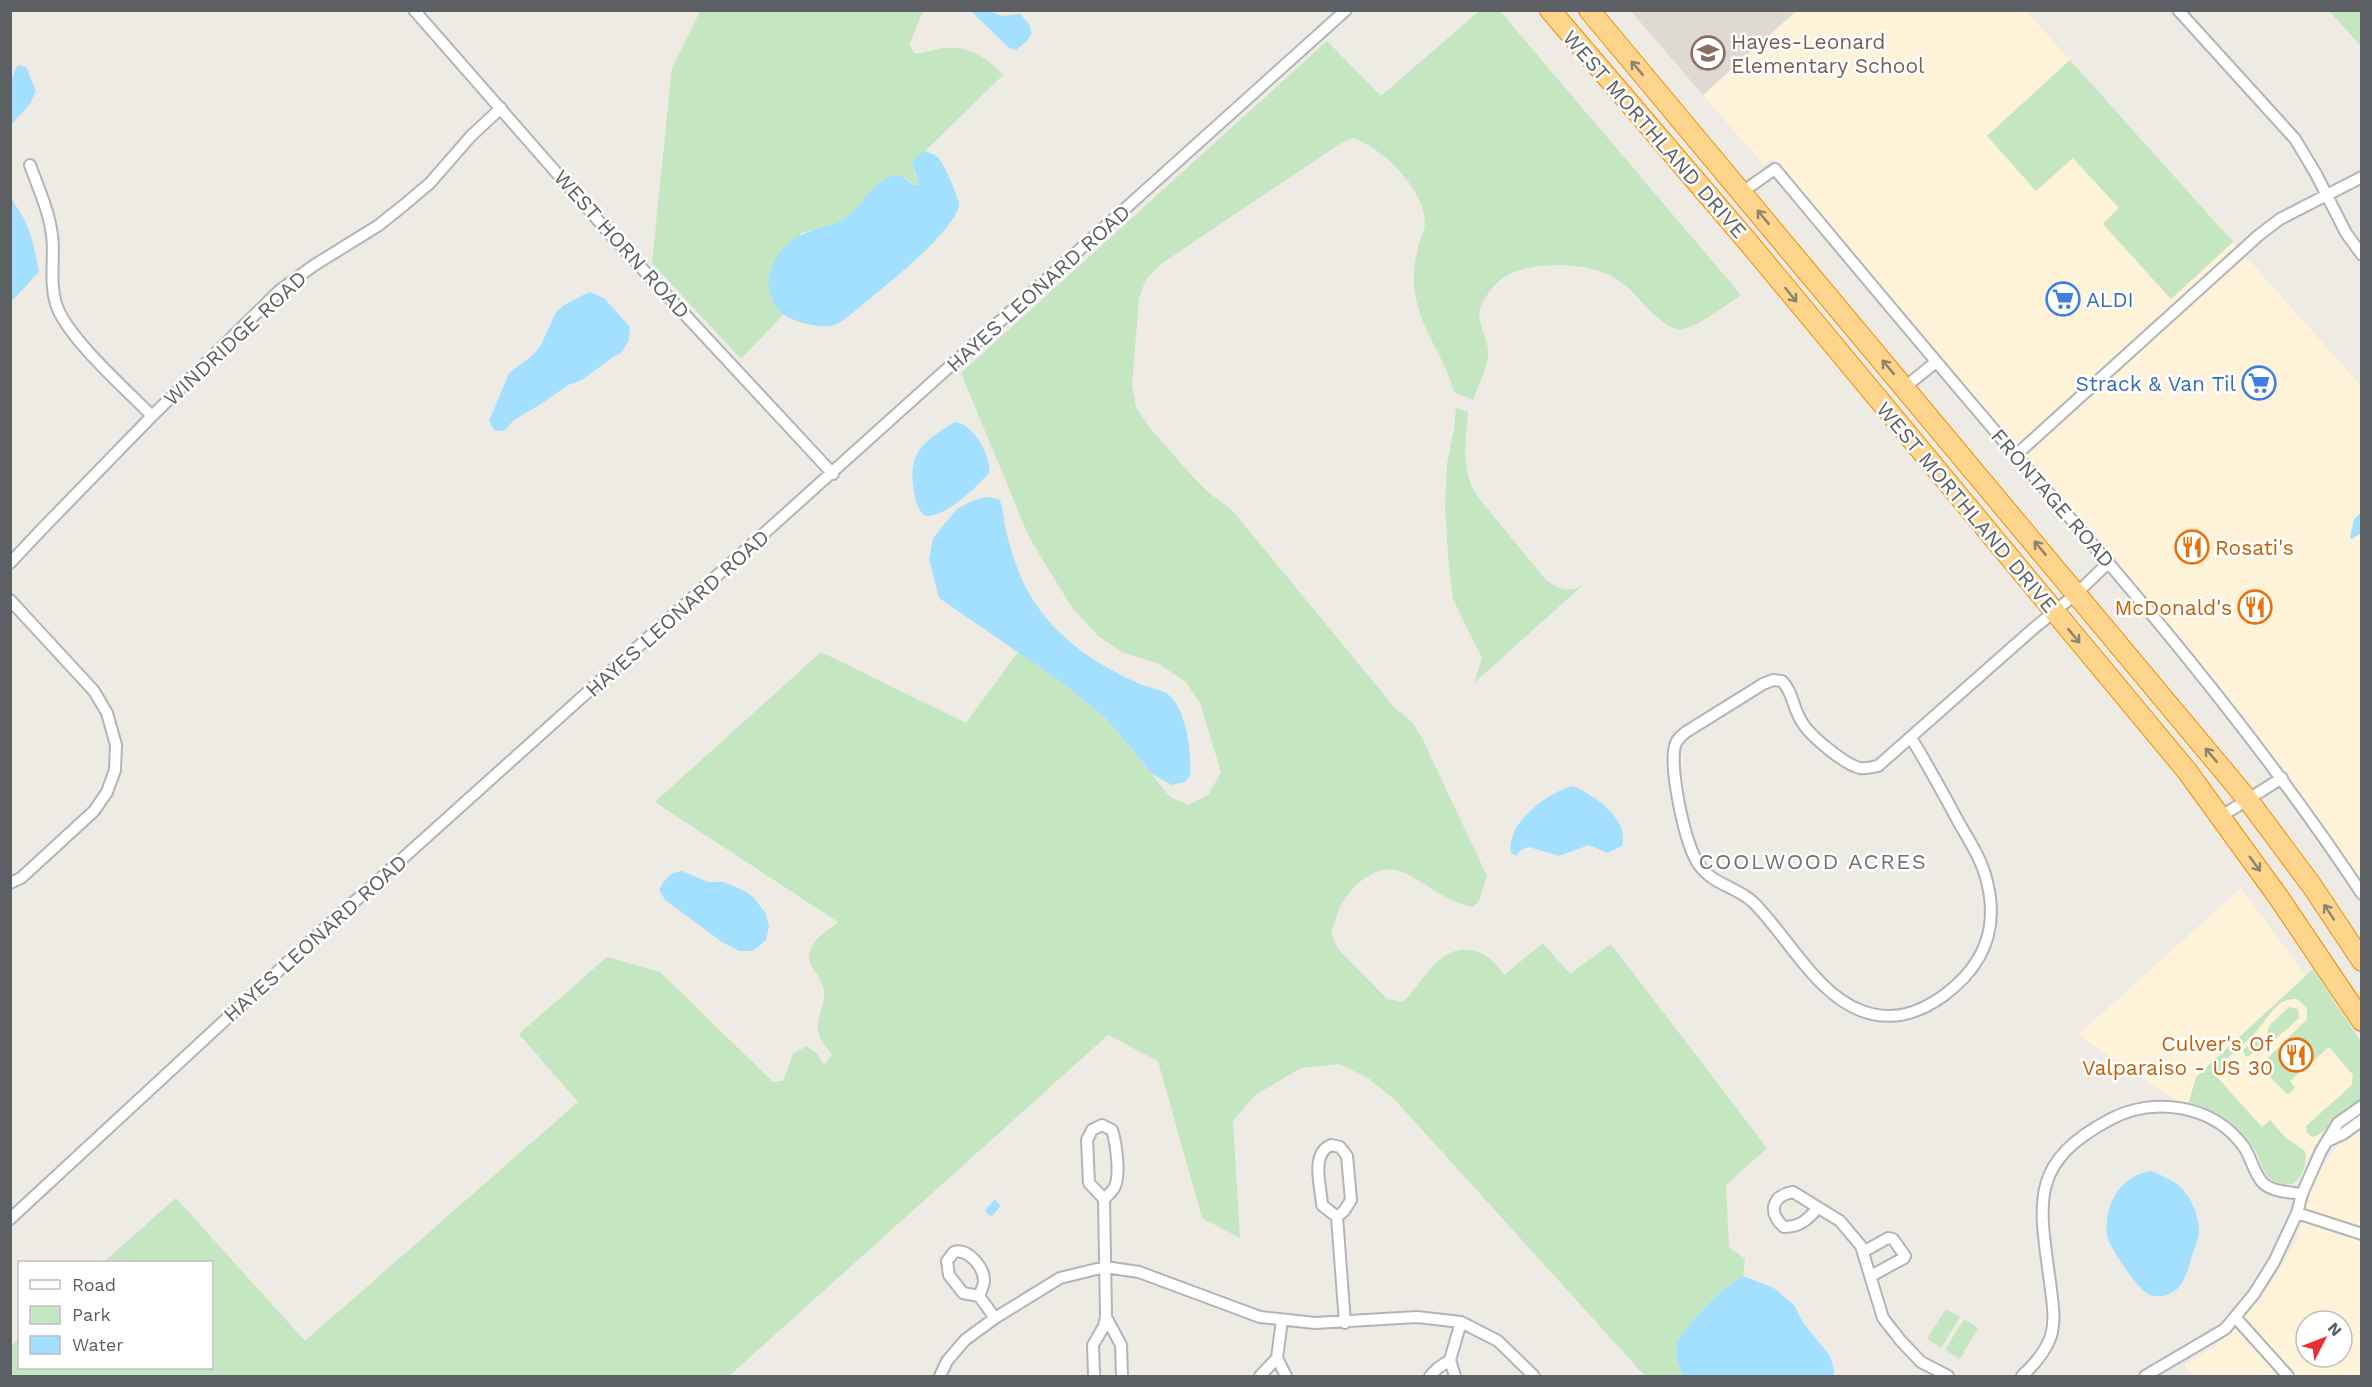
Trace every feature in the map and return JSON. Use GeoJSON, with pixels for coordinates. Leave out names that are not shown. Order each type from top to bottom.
{"type":"FeatureCollection","features":[{"type":"Feature","properties":{"kind":"highway","name":"WEST MORTHLAND DRIVE"},"geometry":{"type":"LineString","coordinates":[[1550,10],[1748,242],[2187,771],[2279,898],[2361,1020]]}},
{"type":"Feature","properties":{"kind":"highway","name":"WEST MORTHLAND DRIVE"},"geometry":{"type":"LineString","coordinates":[[1589,10],[2248,800],[2312,886],[2361,961]]}},
{"type":"Feature","properties":{"kind":"street","name":"WEST HORN ROAD"},"geometry":{"type":"LineString","coordinates":[[414,10],[610,234],[833,474]]}},
{"type":"Feature","properties":{"kind":"street","name":"HAYES LEONARD ROAD"},"geometry":{"type":"LineString","coordinates":[[10,1219],[303,948],[833,474],[1346,10]]}},
{"type":"Feature","properties":{"kind":"street"},"geometry":{"type":"LineString","coordinates":[[2178,10],[2289,132],[2316,174],[2346,233],[2361,255]]}},
{"type":"Feature","properties":{"kind":"street","name":"WINDRIDGE ROAD"},"geometry":{"type":"LineString","coordinates":[[10,563],[152,416],[279,291],[313,266],[379,225],[422,190],[452,160],[471,136],[501,108]]}},
{"type":"Feature","properties":{"kind":"street"},"geometry":{"type":"LineString","coordinates":[[30,165],[49,219],[52,237],[51,277],[56,304],[64,321],[75,336],[152,416]]}},
{"type":"Feature","properties":{"kind":"street","name":"FRONTAGE ROAD"},"geometry":{"type":"LineString","coordinates":[[1742,192],[1775,169],[1936,362],[2109,562],[2282,778],[2361,894]]}},
{"type":"Feature","properties":{"kind":"street"},"geometry":{"type":"LineString","coordinates":[[2016,455],[2093,388],[2240,251],[2280,219],[2361,177]]}},
{"type":"Feature","properties":{"kind":"street"},"geometry":{"type":"LineString","coordinates":[[1905,387],[1936,362]]}},
{"type":"Feature","properties":{"kind":"street"},"geometry":{"type":"LineString","coordinates":[[1911,738],[1982,865],[1989,891],[1991,926],[1984,950],[1970,970],[1950,990],[1923,1009],[1898,1017],[1888,1017],[1861,1011],[1832,993],[1752,901],[1713,879],[1699,865],[1692,854],[1680,809],[1673,759],[1677,740],[1763,684],[1773,680],[1782,681],[1788,687],[1803,725],[1850,764],[1861,768],[1878,766],[2077,593],[2109,562]]}},
{"type":"Feature","properties":{"kind":"street"},"geometry":{"type":"LineString","coordinates":[[10,600],[94,691],[107,713],[116,745],[115,770],[107,792],[94,811],[21,878],[10,883]]}},
{"type":"Feature","properties":{"kind":"street"},"geometry":{"type":"LineString","coordinates":[[2220,817],[2282,778]]}},
{"type":"Feature","properties":{"kind":"street"},"geometry":{"type":"LineString","coordinates":[[2145,1377],[2225,1329],[2254,1294],[2274,1262],[2320,1151],[2330,1140],[2338,1123],[2361,1106]]}},
{"type":"Feature","properties":{"kind":"street"},"geometry":{"type":"LineString","coordinates":[[2022,1377],[2040,1358],[2051,1336],[2053,1309],[2042,1227],[2042,1198],[2051,1169],[2069,1146],[2091,1130],[2116,1116],[2140,1107],[2189,1109],[2211,1118],[2233,1134],[2252,1159],[2262,1182],[2271,1189],[2302,1194]]}},
{"type":"Feature","properties":{"kind":"street"},"geometry":{"type":"LineString","coordinates":[[2330,1140],[2343,1134],[2361,1120]]}},
{"type":"Feature","properties":{"kind":"street"},"geometry":{"type":"LineString","coordinates":[[1094,1377],[1093,1345],[1104,1326],[1106,1316],[1104,1199],[1089,1183],[1087,1140],[1092,1130],[1102,1125],[1112,1130],[1115,1137],[1118,1174],[1114,1188],[1104,1199]]}},
{"type":"Feature","properties":{"kind":"street"},"geometry":{"type":"LineString","coordinates":[[1338,1217],[1322,1205],[1319,1157],[1323,1150],[1331,1145],[1340,1147],[1347,1156],[1351,1200],[1338,1217],[1344,1323]]}},
{"type":"Feature","properties":{"kind":"street"},"geometry":{"type":"LineString","coordinates":[[1817,1209],[1840,1221],[1861,1246],[1883,1318],[1921,1362],[1948,1377]]}},
{"type":"Feature","properties":{"kind":"street"},"geometry":{"type":"LineString","coordinates":[[2296,1213],[2361,1234]]}},
{"type":"Feature","properties":{"kind":"street"},"geometry":{"type":"LineString","coordinates":[[1863,1252],[1888,1238],[1893,1239],[1905,1256],[1871,1276]]}},
{"type":"Feature","properties":{"kind":"street"},"geometry":{"type":"LineString","coordinates":[[940,1377],[947,1361],[965,1340],[994,1318],[1060,1278],[1105,1267],[1138,1272],[1239,1310],[1282,1320],[1344,1323],[1417,1317],[1461,1322],[1498,1341],[1534,1377]]}},
{"type":"Feature","properties":{"kind":"street"},"geometry":{"type":"LineString","coordinates":[[979,1296],[994,1318]]}},
{"type":"Feature","properties":{"kind":"street"},"geometry":{"type":"LineString","coordinates":[[1106,1316],[1121,1345],[1122,1377]]}},
{"type":"Feature","properties":{"kind":"street"},"geometry":{"type":"LineString","coordinates":[[2235,1317],[2288,1377]]}},
{"type":"Feature","properties":{"kind":"street"},"geometry":{"type":"LineString","coordinates":[[1282,1320],[1277,1358],[1286,1377]]}},
{"type":"Feature","properties":{"kind":"street"},"geometry":{"type":"LineString","coordinates":[[1455,1377],[1450,1360],[1461,1322]]}},
{"type":"Feature","properties":{"kind":"street"},"geometry":{"type":"LineString","coordinates":[[1260,1377],[1277,1358]]}},
{"type":"Feature","properties":{"kind":"street"},"geometry":{"type":"LineString","coordinates":[[1430,1377],[1437,1368],[1450,1360]]}},
{"type":"Feature","properties":{"kind":"shaded area","name":"Hayes-Leonard Elementary School"},"geometry":{"type":"Polygon","coordinates":[[[1631,11],[1796,11],[1703,95],[1631,11]]]}},
{"type":"Feature","properties":{"kind":"shaded area"},"geometry":{"type":"Polygon","coordinates":[[[1796,11],[2026,11],[2070,60],[1988,136],[2036,191],[2072,158],[2119,208],[2103,224],[2171,299],[2233,242],[2361,386],[2361,882],[2272,757],[2172,632],[1774,158],[1764,165],[1703,95],[1796,11]]]}},
{"type":"Feature","properties":{"kind":"shaded area"},"geometry":{"type":"Polygon","coordinates":[[[2241,888],[2361,1051],[2361,1101],[2322,1134],[2298,1180],[2292,1184],[2279,1183],[2269,1177],[2252,1144],[2231,1122],[2199,1104],[2178,1102],[2078,1035],[2241,888]]]}},
{"type":"Feature","properties":{"kind":"shaded area"},"geometry":{"type":"Polygon","coordinates":[[[2361,1124],[2361,1376],[2194,1376],[2184,1365],[2211,1349],[2230,1333],[2272,1282],[2296,1241],[2314,1182],[2345,1135],[2361,1124]]]}},
{"type":"Feature","properties":{"kind":"green space"},"geometry":{"type":"Polygon","coordinates":[[[700,11],[923,11],[909,45],[914,53],[943,48],[962,49],[990,62],[1003,75],[924,152],[918,155],[914,171],[920,184],[916,186],[905,177],[877,185],[845,220],[801,233],[771,299],[784,314],[741,359],[652,263],[672,68],[700,11]]]}},
{"type":"Feature","properties":{"kind":"green space"},"geometry":{"type":"Polygon","coordinates":[[[1479,11],[1500,11],[1741,295],[1700,322],[1684,329],[1677,329],[1662,322],[1621,282],[1597,270],[1555,265],[1514,272],[1495,284],[1482,303],[1479,316],[1487,343],[1488,356],[1473,400],[1454,392],[1417,303],[1414,274],[1425,222],[1418,197],[1400,171],[1389,160],[1353,138],[1338,145],[1161,264],[1145,281],[1139,299],[1132,384],[1136,407],[1149,427],[1192,476],[1209,493],[1231,509],[1395,708],[1412,722],[1422,738],[1487,876],[1479,901],[1473,907],[1448,898],[1400,871],[1379,871],[1370,875],[1353,889],[1339,910],[1331,933],[1339,950],[1387,999],[1403,1002],[1434,965],[1453,952],[1471,950],[1480,953],[1489,958],[1504,975],[1543,943],[1570,974],[1611,944],[1767,1148],[1726,1185],[1729,1247],[1745,1259],[1743,1276],[1706,1306],[1676,1343],[1677,1361],[1683,1376],[1645,1376],[1395,1100],[1368,1078],[1339,1064],[1301,1068],[1255,1095],[1233,1121],[1240,1238],[1202,1218],[1158,1061],[1108,1035],[729,1376],[11,1376],[10,1347],[18,1340],[18,1369],[213,1369],[213,1261],[105,1261],[176,1198],[305,1341],[578,1102],[519,1034],[607,957],[660,972],[773,1082],[783,1081],[793,1054],[806,1046],[816,1053],[824,1065],[832,1054],[823,1043],[819,1033],[818,1024],[824,991],[821,981],[810,964],[809,957],[818,938],[838,922],[655,802],[821,652],[966,723],[1018,652],[1057,679],[1106,718],[1170,797],[1189,805],[1209,794],[1221,772],[1200,703],[1186,682],[1159,664],[1122,652],[1097,635],[1071,606],[1029,537],[961,373],[1327,41],[1381,96],[1479,11]]]}},
{"type":"Feature","properties":{"kind":"green space"},"geometry":{"type":"Polygon","coordinates":[[[2329,11],[2361,11],[2361,46],[2329,11]]]}},
{"type":"Feature","properties":{"kind":"green space"},"geometry":{"type":"Polygon","coordinates":[[[2070,60],[2233,242],[2171,299],[2103,224],[2119,208],[2073,158],[2036,191],[1987,136],[2070,60]]]}},
{"type":"Feature","properties":{"kind":"green space"},"geometry":{"type":"Polygon","coordinates":[[[1456,408],[1468,412],[1466,465],[1477,496],[1546,580],[1563,589],[1582,586],[1474,683],[1482,658],[1453,599],[1445,507],[1447,464],[1456,408]]]}},
{"type":"Feature","properties":{"kind":"green space"},"geometry":{"type":"Polygon","coordinates":[[[2313,969],[2361,1042],[2361,1101],[2329,1127],[2312,1137],[2307,1133],[2306,1126],[2352,1085],[2353,1075],[2329,1047],[2290,1081],[2295,1088],[2290,1093],[2287,1094],[2268,1074],[2266,1060],[2307,1019],[2307,1008],[2297,999],[2290,999],[2277,1006],[2254,1034],[2222,1064],[2222,1071],[2216,1076],[2262,1127],[2270,1120],[2286,1138],[2305,1151],[2305,1165],[2299,1178],[2292,1184],[2283,1183],[2269,1178],[2250,1143],[2228,1120],[2209,1109],[2189,1102],[2196,1077],[2313,969]]]}},
{"type":"Feature","properties":{"kind":"green space"},"geometry":{"type":"Polygon","coordinates":[[[2289,1007],[2298,1009],[2299,1018],[2251,1061],[2263,1049],[2269,1026],[2289,1007]]]}},
{"type":"Feature","properties":{"kind":"green space"},"geometry":{"type":"Polygon","coordinates":[[[2256,1040],[2259,1041],[2260,1046],[2249,1056],[2245,1056],[2243,1050],[2256,1040]]]}},
{"type":"Feature","properties":{"kind":"green space"},"geometry":{"type":"Polygon","coordinates":[[[1946,1309],[1960,1317],[1941,1348],[1927,1339],[1946,1309]]]}},
{"type":"Feature","properties":{"kind":"green space"},"geometry":{"type":"Polygon","coordinates":[[[1964,1319],[1978,1328],[1960,1359],[1945,1350],[1964,1319]]]}},
{"type":"Feature","properties":{"kind":"water"},"geometry":{"type":"Polygon","coordinates":[[[971,11],[989,11],[1002,16],[1020,14],[1029,24],[1032,33],[1027,41],[1016,50],[1009,48],[971,11]]]}},
{"type":"Feature","properties":{"kind":"water"},"geometry":{"type":"Polygon","coordinates":[[[18,65],[26,67],[36,91],[30,104],[11,125],[11,86],[18,65]]]}},
{"type":"Feature","properties":{"kind":"water"},"geometry":{"type":"Polygon","coordinates":[[[926,151],[940,160],[959,202],[954,218],[944,231],[900,273],[835,325],[816,326],[794,320],[779,311],[770,293],[769,278],[776,257],[782,249],[805,233],[846,218],[875,186],[889,177],[900,176],[916,186],[920,185],[912,163],[918,155],[926,151]]]}},
{"type":"Feature","properties":{"kind":"water"},"geometry":{"type":"Polygon","coordinates":[[[10,197],[30,233],[39,272],[11,302],[10,197]]]}},
{"type":"Feature","properties":{"kind":"water"},"geometry":{"type":"Polygon","coordinates":[[[589,292],[604,298],[630,327],[629,340],[621,353],[582,380],[568,385],[514,420],[504,431],[494,430],[489,421],[509,373],[533,355],[541,345],[556,312],[564,305],[589,292]]]}},
{"type":"Feature","properties":{"kind":"water"},"geometry":{"type":"Polygon","coordinates":[[[955,422],[968,428],[980,442],[987,458],[989,473],[951,507],[925,516],[916,502],[912,478],[913,466],[920,449],[935,435],[955,422]]]}},
{"type":"Feature","properties":{"kind":"water"},"geometry":{"type":"Polygon","coordinates":[[[986,497],[999,499],[1008,540],[1019,572],[1028,592],[1050,622],[1084,653],[1142,685],[1164,692],[1176,704],[1185,724],[1189,746],[1190,776],[1184,782],[1172,785],[1152,774],[1106,718],[1057,679],[939,598],[929,559],[933,538],[957,509],[986,497]]]}},
{"type":"Feature","properties":{"kind":"water"},"geometry":{"type":"Polygon","coordinates":[[[2361,513],[2361,533],[2352,539],[2350,537],[2354,519],[2361,513]]]}},
{"type":"Feature","properties":{"kind":"water"},"geometry":{"type":"Polygon","coordinates":[[[1572,786],[1590,795],[1608,809],[1621,827],[1622,846],[1607,853],[1589,845],[1559,856],[1529,847],[1521,850],[1516,856],[1511,853],[1514,831],[1530,811],[1551,795],[1572,786]]]}},
{"type":"Feature","properties":{"kind":"water"},"geometry":{"type":"Polygon","coordinates":[[[682,871],[708,882],[724,882],[745,891],[754,898],[766,914],[769,927],[766,940],[753,951],[739,951],[722,942],[665,900],[659,890],[665,879],[682,871]]]}},
{"type":"Feature","properties":{"kind":"water"},"geometry":{"type":"Polygon","coordinates":[[[2152,1171],[2182,1188],[2193,1206],[2199,1227],[2198,1240],[2183,1282],[2171,1293],[2162,1296],[2153,1296],[2140,1288],[2119,1259],[2107,1237],[2106,1230],[2111,1203],[2120,1188],[2134,1177],[2152,1171]]]}},
{"type":"Feature","properties":{"kind":"water"},"geometry":{"type":"Polygon","coordinates":[[[995,1199],[1001,1206],[991,1217],[985,1211],[995,1199]]]}},
{"type":"Feature","properties":{"kind":"water"},"geometry":{"type":"Polygon","coordinates":[[[1743,1276],[1774,1288],[1794,1305],[1804,1324],[1830,1356],[1834,1376],[1683,1376],[1677,1361],[1676,1343],[1706,1306],[1743,1276]]]}},
{"type":"Feature","properties":{"kind":"place","name":"Hayes-Leonard Elementary School"},"geometry":{"type":"Point","coordinates":[1708,53]}},
{"type":"Feature","properties":{"kind":"place","name":"ALDI"},"geometry":{"type":"Point","coordinates":[2063,299]}},
{"type":"Feature","properties":{"kind":"place","name":"Strack & Van Til"},"geometry":{"type":"Point","coordinates":[2259,383]}},
{"type":"Feature","properties":{"kind":"place","name":"Rosati's"},"geometry":{"type":"Point","coordinates":[2192,547]}},
{"type":"Feature","properties":{"kind":"place","name":"McDonald's"},"geometry":{"type":"Point","coordinates":[2255,607]}},
{"type":"Feature","properties":{"kind":"place","name":"Culver's Of Valparaiso - US 30"},"geometry":{"type":"Point","coordinates":[2296,1055]}},
{"type":"Feature","properties":{"kind":"district","name":"COOLWOOD ACRES"},"geometry":{"type":"Point","coordinates":[1813,861]}}]}
